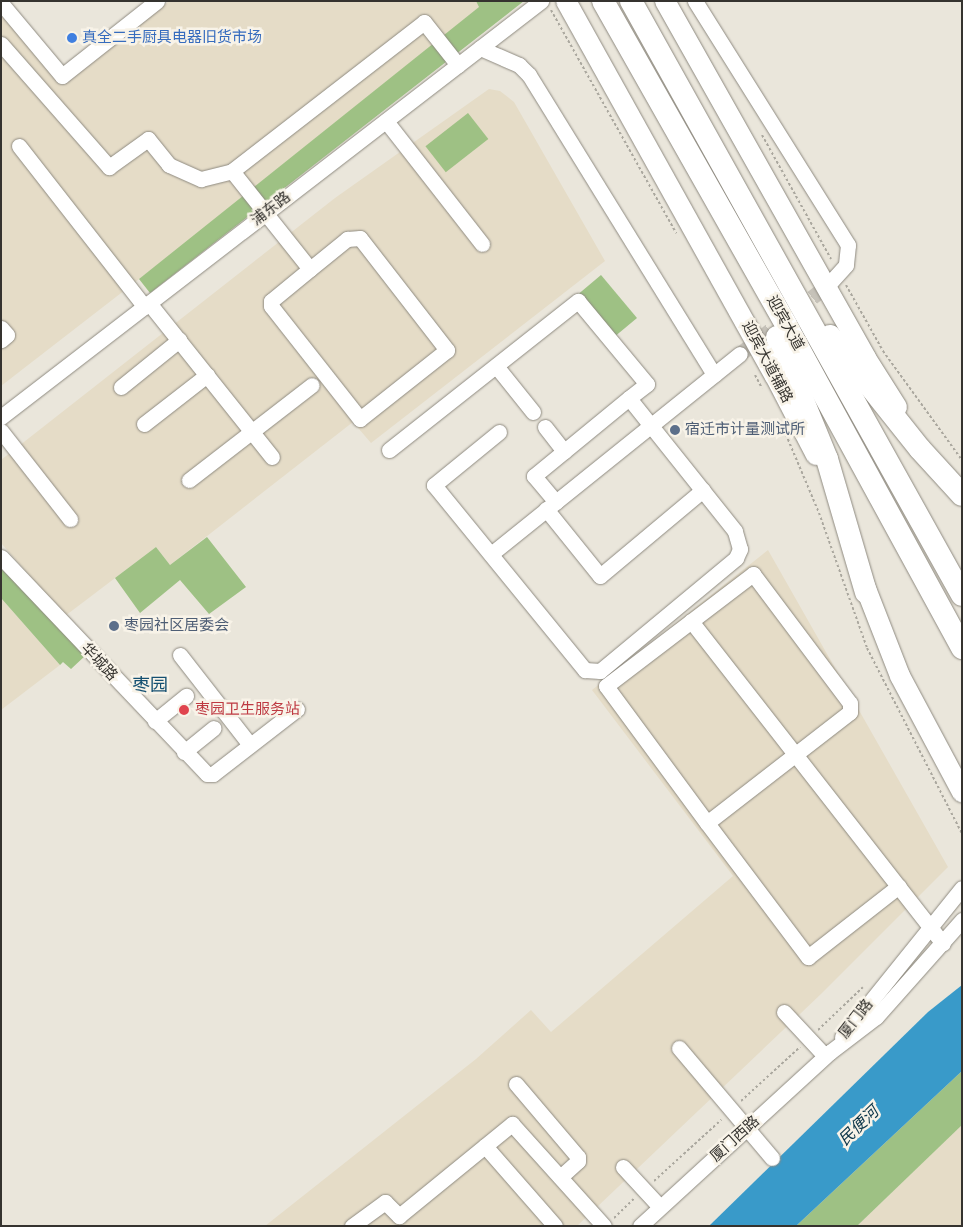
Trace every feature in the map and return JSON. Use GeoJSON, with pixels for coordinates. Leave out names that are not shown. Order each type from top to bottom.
{"type":"FeatureCollection","features":[{"type":"Feature","properties":{"kind":"highway","name":"迎宾大道"},"geometry":{"type":"LineString","coordinates":[[603,1],[962,648]]}},
{"type":"Feature","properties":{"kind":"highway","name":"迎宾大道"},"geometry":{"type":"LineString","coordinates":[[631,1],[962,595]]}},
{"type":"Feature","properties":{"kind":"highway"},"geometry":{"type":"LineString","coordinates":[[660,101],[692,184],[780,343],[797,381],[827,459],[866,592]]}},
{"type":"Feature","properties":{"kind":"highway"},"geometry":{"type":"LineString","coordinates":[[776,262],[886,407],[962,494]]}},
{"type":"Feature","properties":{"kind":"main road","name":"迎宾大道辅路"},"geometry":{"type":"LineString","coordinates":[[566,1],[776,376],[824,474],[866,592],[900,676],[962,792]]}},
{"type":"Feature","properties":{"kind":"main road"},"geometry":{"type":"LineString","coordinates":[[665,1],[866,358],[917,438],[962,494]]}},
{"type":"Feature","properties":{"kind":"street","name":"浦东路"},"geometry":{"type":"LineString","coordinates":[[1,417],[541,1]]}},
{"type":"Feature","properties":{"kind":"street"},"geometry":{"type":"LineString","coordinates":[[695,1],[848,245],[846,265],[828,286]]}},
{"type":"Feature","properties":{"kind":"street"},"geometry":{"type":"LineString","coordinates":[[1,3],[62,76],[148,4]]}},
{"type":"Feature","properties":{"kind":"street"},"geometry":{"type":"LineString","coordinates":[[1,44],[109,167],[148,139],[169,165],[185,174],[201,179],[232,171],[424,22],[458,65]]}},
{"type":"Feature","properties":{"kind":"street"},"geometry":{"type":"LineString","coordinates":[[480,48],[519,65],[529,75],[714,374]]}},
{"type":"Feature","properties":{"kind":"street"},"geometry":{"type":"LineString","coordinates":[[386,121],[482,244]]}},
{"type":"Feature","properties":{"kind":"street"},"geometry":{"type":"LineString","coordinates":[[19,146],[147,305],[179,340],[272,457]]}},
{"type":"Feature","properties":{"kind":"street"},"geometry":{"type":"LineString","coordinates":[[232,171],[310,269]]}},
{"type":"Feature","properties":{"kind":"street"},"geometry":{"type":"LineString","coordinates":[[347,238],[360,238],[447,350],[360,419],[271,306],[271,300],[310,269],[347,238]]}},
{"type":"Feature","properties":{"kind":"street"},"geometry":{"type":"LineString","coordinates":[[389,450],[578,301],[647,384],[534,476],[551,506],[600,576],[703,490]]}},
{"type":"Feature","properties":{"kind":"street"},"geometry":{"type":"LineString","coordinates":[[1,328],[7,335],[1,340]]}},
{"type":"Feature","properties":{"kind":"street"},"geometry":{"type":"LineString","coordinates":[[121,386],[179,340]]}},
{"type":"Feature","properties":{"kind":"street"},"geometry":{"type":"LineString","coordinates":[[491,554],[740,354]]}},
{"type":"Feature","properties":{"kind":"street"},"geometry":{"type":"LineString","coordinates":[[496,366],[533,412]]}},
{"type":"Feature","properties":{"kind":"street"},"geometry":{"type":"LineString","coordinates":[[144,424],[207,375]]}},
{"type":"Feature","properties":{"kind":"street"},"geometry":{"type":"LineString","coordinates":[[189,480],[312,385]]}},
{"type":"Feature","properties":{"kind":"street"},"geometry":{"type":"LineString","coordinates":[[499,432],[434,485],[585,670],[600,670],[736,558],[740,549],[735,531],[629,398]]}},
{"type":"Feature","properties":{"kind":"street"},"geometry":{"type":"LineString","coordinates":[[545,427],[564,451]]}},
{"type":"Feature","properties":{"kind":"street"},"geometry":{"type":"LineString","coordinates":[[1,431],[70,519]]}},
{"type":"Feature","properties":{"kind":"street","name":"华城路"},"geometry":{"type":"LineString","coordinates":[[1,557],[197,766],[207,774],[213,774],[250,745]]}},
{"type":"Feature","properties":{"kind":"street"},"geometry":{"type":"LineString","coordinates":[[707,823],[850,712],[850,703],[753,574],[606,686],[707,823],[808,957],[899,886]]}},
{"type":"Feature","properties":{"kind":"street"},"geometry":{"type":"LineString","coordinates":[[690,621],[943,943]]}},
{"type":"Feature","properties":{"kind":"street"},"geometry":{"type":"LineString","coordinates":[[180,655],[250,745],[297,709]]}},
{"type":"Feature","properties":{"kind":"street"},"geometry":{"type":"LineString","coordinates":[[155,721],[186,696]]}},
{"type":"Feature","properties":{"kind":"street"},"geometry":{"type":"LineString","coordinates":[[184,752],[214,728]]}},
{"type":"Feature","properties":{"kind":"street","name":"厦门路"},"geometry":{"type":"LineString","coordinates":[[827,1054],[903,958],[932,928],[962,888]]}},
{"type":"Feature","properties":{"kind":"street","name":"厦门路"},"geometry":{"type":"LineString","coordinates":[[827,1054],[876,1017],[962,920]]}},
{"type":"Feature","properties":{"kind":"street"},"geometry":{"type":"LineString","coordinates":[[784,1012],[809,1039],[827,1054]]}},
{"type":"Feature","properties":{"kind":"street"},"geometry":{"type":"LineString","coordinates":[[679,1048],[730,1111],[772,1158]]}},
{"type":"Feature","properties":{"kind":"street","name":"厦门西路"},"geometry":{"type":"LineString","coordinates":[[640,1226],[827,1054]]}},
{"type":"Feature","properties":{"kind":"street"},"geometry":{"type":"LineString","coordinates":[[516,1084],[578,1157],[578,1160],[560,1177]]}},
{"type":"Feature","properties":{"kind":"street"},"geometry":{"type":"LineString","coordinates":[[352,1226],[385,1202],[401,1221],[512,1124],[560,1177],[608,1223]]}},
{"type":"Feature","properties":{"kind":"street"},"geometry":{"type":"LineString","coordinates":[[486,1146],[555,1226]]}},
{"type":"Feature","properties":{"kind":"street"},"geometry":{"type":"LineString","coordinates":[[623,1167],[660,1207]]}},
{"type":"Feature","properties":{"kind":"path"},"geometry":{"type":"LineString","coordinates":[[546,1],[680,240]]}},
{"type":"Feature","properties":{"kind":"path"},"geometry":{"type":"LineString","coordinates":[[759,130],[835,266]]}},
{"type":"Feature","properties":{"kind":"path"},"geometry":{"type":"LineString","coordinates":[[845,283],[883,351],[962,460]]}},
{"type":"Feature","properties":{"kind":"path"},"geometry":{"type":"LineString","coordinates":[[751,368],[765,393]]}},
{"type":"Feature","properties":{"kind":"path"},"geometry":{"type":"LineString","coordinates":[[783,428],[819,513],[867,648],[962,834]]}},
{"type":"Feature","properties":{"kind":"path"},"geometry":{"type":"LineString","coordinates":[[608,1223],[809,1039],[868,982]]}},
{"type":"Feature","properties":{"kind":"shaded area"},"geometry":{"type":"Polygon","coordinates":[[[169,1],[476,1],[480,7],[165,259],[1,386],[1,14],[62,85],[169,1]]]}},
{"type":"Feature","properties":{"kind":"shaded area"},"geometry":{"type":"Polygon","coordinates":[[[489,89],[500,91],[514,102],[605,261],[371,443],[353,422],[170,565],[156,547],[65,616],[1,543],[1,460],[335,198],[489,89]]]}},
{"type":"Feature","properties":{"kind":"shaded area"},"geometry":{"type":"Polygon","coordinates":[[[768,550],[948,867],[821,994],[577,1226],[265,1226],[476,1059],[531,1010],[551,1032],[733,876],[592,690],[768,550]]]}},
{"type":"Feature","properties":{"kind":"shaded area"},"geometry":{"type":"Polygon","coordinates":[[[1,598],[60,665],[1,710],[1,598]]]}},
{"type":"Feature","properties":{"kind":"shaded area"},"geometry":{"type":"Polygon","coordinates":[[[962,1125],[962,1226],[857,1226],[949,1137],[962,1125]]]}},
{"type":"Feature","properties":{"kind":"green space"},"geometry":{"type":"Polygon","coordinates":[[[476,1],[524,1],[150,293],[139,279],[479,7],[476,1]]]}},
{"type":"Feature","properties":{"kind":"green space"},"geometry":{"type":"Polygon","coordinates":[[[468,113],[488,139],[446,172],[425,146],[468,113]]]}},
{"type":"Feature","properties":{"kind":"green space"},"geometry":{"type":"Polygon","coordinates":[[[601,275],[637,318],[613,338],[577,295],[601,275]]]}},
{"type":"Feature","properties":{"kind":"green space"},"geometry":{"type":"Polygon","coordinates":[[[207,537],[246,587],[209,614],[180,580],[140,613],[115,578],[156,547],[170,565],[207,537]]]}},
{"type":"Feature","properties":{"kind":"green space"},"geometry":{"type":"Polygon","coordinates":[[[1,563],[86,655],[71,669],[63,662],[60,665],[1,598],[1,563]]]}},
{"type":"Feature","properties":{"kind":"green space"},"geometry":{"type":"Polygon","coordinates":[[[962,1071],[962,1125],[857,1226],[796,1226],[962,1071]]]}},
{"type":"Feature","properties":{"kind":"water","name":"民便河"},"geometry":{"type":"Polygon","coordinates":[[[962,985],[962,1071],[796,1226],[709,1226],[928,1012],[962,985]]]}},
{"type":"Feature","properties":{"kind":"tunnel"},"geometry":{"type":"LineString","coordinates":[[740,354],[828,285]]}},
{"type":"Feature","properties":{"kind":"place","name":"真全二手厨具电器旧货市场"},"geometry":{"type":"Point","coordinates":[72,38]}},
{"type":"Feature","properties":{"kind":"place","name":"宿迁市计量测试所"},"geometry":{"type":"Point","coordinates":[675,430]}},
{"type":"Feature","properties":{"kind":"place","name":"枣园社区居委会"},"geometry":{"type":"Point","coordinates":[114,626]}},
{"type":"Feature","properties":{"kind":"place","name":"枣园卫生服务站"},"geometry":{"type":"Point","coordinates":[184,710]}},
{"type":"Feature","properties":{"kind":"district","name":"枣园"},"geometry":{"type":"Point","coordinates":[150,685]}}]}
